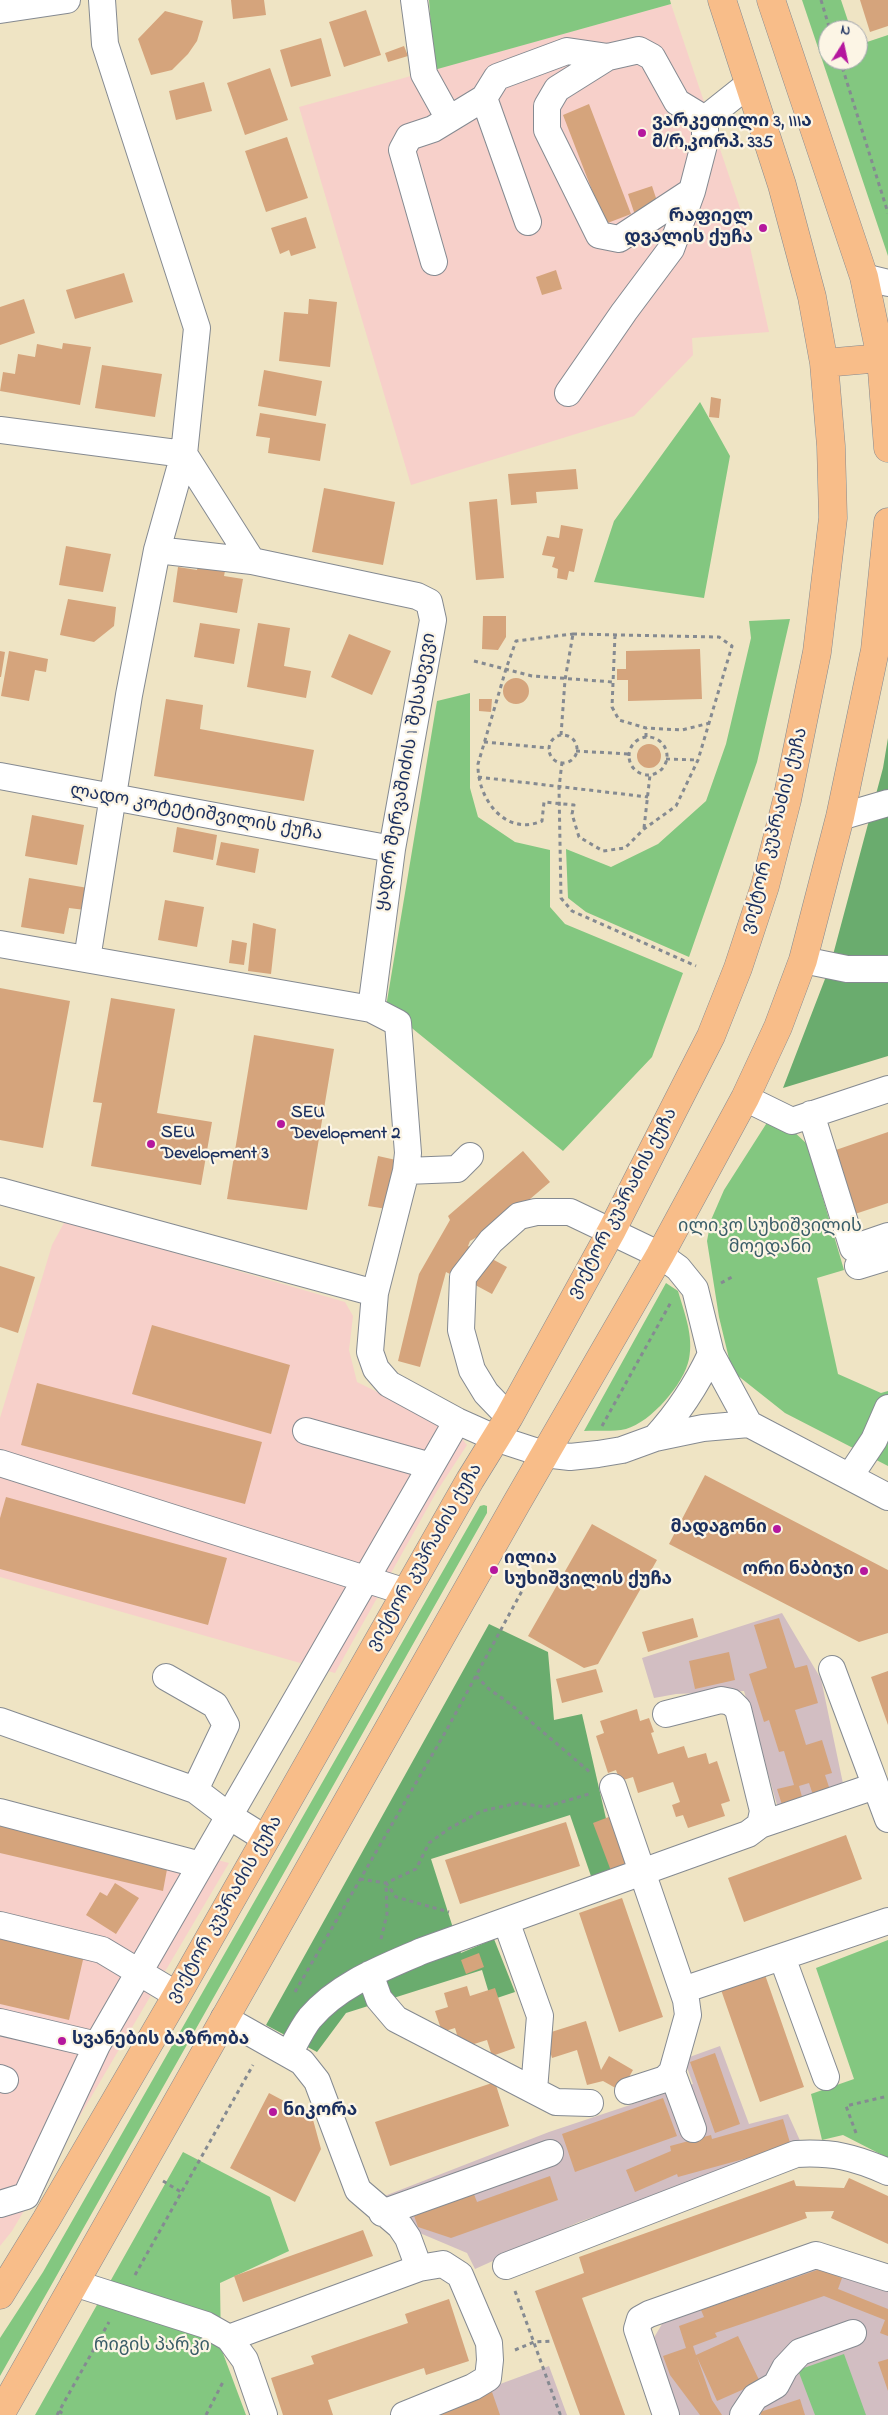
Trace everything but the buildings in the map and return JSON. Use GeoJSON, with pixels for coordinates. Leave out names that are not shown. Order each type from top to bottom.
{"type":"FeatureCollection","features":[{"type":"Feature","properties":{"kind":"main road","name":"ვიქტორ კუპრაძის ქუჩა"},"geometry":{"type":"LineString","coordinates":[[0,2295],[46,2220],[177,1995],[502,1427],[612,1230],[711,1036],[738,968],[765,886],[787,800],[818,652],[833,518],[831,446],[824,363],[812,297],[782,185],[722,0]]}},
{"type":"Feature","properties":{"kind":"main road"},"geometry":{"type":"LineString","coordinates":[[771,0],[876,280],[885,357],[888,448]]}},
{"type":"Feature","properties":{"kind":"main road"},"geometry":{"type":"LineString","coordinates":[[824,363],[885,357]]}},
{"type":"Feature","properties":{"kind":"main road"},"geometry":{"type":"LineString","coordinates":[[0,2415],[544,1454],[660,1255],[745,1098],[778,1027],[803,960],[840,817],[875,650],[888,541],[888,522]]}},
{"type":"Feature","properties":{"kind":"street"},"geometry":{"type":"LineString","coordinates":[[0,10],[67,0]]}},
{"type":"Feature","properties":{"kind":"street"},"geometry":{"type":"LineString","coordinates":[[87,959],[129,694],[157,550],[184,454],[197,328],[104,44],[102,0]]}},
{"type":"Feature","properties":{"kind":"street"},"geometry":{"type":"LineString","coordinates":[[414,0],[424,74],[449,119]]}},
{"type":"Feature","properties":{"kind":"street"},"geometry":{"type":"LineString","coordinates":[[692,191],[619,239],[599,235],[547,130],[547,106],[557,89],[608,57],[638,50],[652,57],[677,102],[705,119]]}},
{"type":"Feature","properties":{"kind":"street"},"geometry":{"type":"LineString","coordinates":[[434,262],[402,150],[404,142],[409,137],[433,129],[484,98],[497,77],[567,51],[608,57]]}},
{"type":"Feature","properties":{"kind":"street"},"geometry":{"type":"LineString","coordinates":[[568,393],[624,312],[671,249],[692,191],[704,142],[705,119],[749,84]]}},
{"type":"Feature","properties":{"kind":"street"},"geometry":{"type":"LineString","coordinates":[[484,98],[528,222]]}},
{"type":"Feature","properties":{"kind":"street"},"geometry":{"type":"LineString","coordinates":[[0,430],[184,454]]}},
{"type":"Feature","properties":{"kind":"street"},"geometry":{"type":"LineString","coordinates":[[184,454],[252,561]]}},
{"type":"Feature","properties":{"kind":"street","name":"ყადირ შერვაშიძის I შესახვევი"},"geometry":{"type":"LineString","coordinates":[[157,550],[252,561],[416,596],[429,602],[433,620],[392,850],[371,1009]]}},
{"type":"Feature","properties":{"kind":"street","name":"ლადო კოტეტიშვილის ქუჩა"},"geometry":{"type":"LineString","coordinates":[[0,776],[112,799],[392,850]]}},
{"type":"Feature","properties":{"kind":"street"},"geometry":{"type":"LineString","coordinates":[[840,817],[888,803]]}},
{"type":"Feature","properties":{"kind":"street"},"geometry":{"type":"LineString","coordinates":[[0,944],[371,1009],[398,1023],[408,1153],[406,1171],[376,1293],[370,1352],[376,1369],[389,1384],[457,1421],[502,1427],[544,1454],[570,1457],[614,1452],[655,1438],[703,1428],[749,1424],[888,1497]]}},
{"type":"Feature","properties":{"kind":"street"},"geometry":{"type":"LineString","coordinates":[[803,960],[848,969],[888,969]]}},
{"type":"Feature","properties":{"kind":"street"},"geometry":{"type":"LineString","coordinates":[[745,1098],[792,1121],[888,1089]]}},
{"type":"Feature","properties":{"kind":"street"},"geometry":{"type":"LineString","coordinates":[[811,1114],[853,1248],[888,1236]]}},
{"type":"Feature","properties":{"kind":"street"},"geometry":{"type":"LineString","coordinates":[[406,1171],[457,1168],[470,1156]]}},
{"type":"Feature","properties":{"kind":"street"},"geometry":{"type":"LineString","coordinates":[[0,1191],[376,1293]]}},
{"type":"Feature","properties":{"kind":"street"},"geometry":{"type":"LineString","coordinates":[[502,1427],[486,1393],[472,1370],[462,1330],[463,1277],[491,1241],[520,1216],[536,1212],[570,1212],[612,1230],[660,1255],[678,1268],[695,1289],[711,1354],[749,1424]]}},
{"type":"Feature","properties":{"kind":"street"},"geometry":{"type":"LineString","coordinates":[[858,1266],[888,1257]]}},
{"type":"Feature","properties":{"kind":"street"},"geometry":{"type":"LineString","coordinates":[[655,1438],[675,1416],[698,1381],[711,1354]]}},
{"type":"Feature","properties":{"kind":"street"},"geometry":{"type":"LineString","coordinates":[[850,1476],[874,1440],[888,1408]]}},
{"type":"Feature","properties":{"kind":"street"},"geometry":{"type":"LineString","coordinates":[[0,2204],[26,2196],[97,2045],[457,1421]]}},
{"type":"Feature","properties":{"kind":"street"},"geometry":{"type":"LineString","coordinates":[[306,1431],[431,1466]]}},
{"type":"Feature","properties":{"kind":"street"},"geometry":{"type":"LineString","coordinates":[[0,1463],[406,1592]]}},
{"type":"Feature","properties":{"kind":"street"},"geometry":{"type":"LineString","coordinates":[[832,1669],[888,1819]]}},
{"type":"Feature","properties":{"kind":"street"},"geometry":{"type":"LineString","coordinates":[[166,1677],[215,1705],[226,1725],[195,1790]]}},
{"type":"Feature","properties":{"kind":"street"},"geometry":{"type":"LineString","coordinates":[[666,1714],[721,1700],[731,1702],[738,1709],[763,1811],[760,1825]]}},
{"type":"Feature","properties":{"kind":"street"},"geometry":{"type":"LineString","coordinates":[[0,1721],[195,1790],[229,1816],[266,1838]]}},
{"type":"Feature","properties":{"kind":"street"},"geometry":{"type":"LineString","coordinates":[[288,2054],[309,2019],[328,2000],[370,1974],[422,1951],[748,1834],[760,1825],[875,1786]]}},
{"type":"Feature","properties":{"kind":"street"},"geometry":{"type":"LineString","coordinates":[[611,1787],[683,1990],[688,2015],[672,2072],[665,2079],[628,2091]]}},
{"type":"Feature","properties":{"kind":"street"},"geometry":{"type":"LineString","coordinates":[[0,1812],[201,1864]]}},
{"type":"Feature","properties":{"kind":"street"},"geometry":{"type":"LineString","coordinates":[[683,1990],[888,1921]]}},
{"type":"Feature","properties":{"kind":"street"},"geometry":{"type":"LineString","coordinates":[[0,1925],[102,1950],[177,1995]]}},
{"type":"Feature","properties":{"kind":"street"},"geometry":{"type":"LineString","coordinates":[[494,1925],[540,2016],[534,2090]]}},
{"type":"Feature","properties":{"kind":"street"},"geometry":{"type":"LineString","coordinates":[[782,1957],[826,2076]]}},
{"type":"Feature","properties":{"kind":"street"},"geometry":{"type":"LineString","coordinates":[[370,1974],[379,2000],[396,2019],[556,2102],[590,2103]]}},
{"type":"Feature","properties":{"kind":"street"},"geometry":{"type":"LineString","coordinates":[[224,2018],[302,2062],[317,2081],[358,2190],[382,2213],[400,2226],[408,2238],[419,2268]]}},
{"type":"Feature","properties":{"kind":"street"},"geometry":{"type":"LineString","coordinates":[[0,2022],[97,2045]]}},
{"type":"Feature","properties":{"kind":"street"},"geometry":{"type":"LineString","coordinates":[[672,2072],[693,2129]]}},
{"type":"Feature","properties":{"kind":"street"},"geometry":{"type":"LineString","coordinates":[[506,2266],[796,2154],[823,2152],[859,2160],[888,2172]]}},
{"type":"Feature","properties":{"kind":"street"},"geometry":{"type":"LineString","coordinates":[[382,2213],[550,2153]]}},
{"type":"Feature","properties":{"kind":"street"},"geometry":{"type":"LineString","coordinates":[[0,2189],[26,2196],[46,2220]]}},
{"type":"Feature","properties":{"kind":"street"},"geometry":{"type":"LineString","coordinates":[[666,2415],[638,2329],[640,2319],[816,2255],[888,2278]]}},
{"type":"Feature","properties":{"kind":"street"},"geometry":{"type":"LineString","coordinates":[[229,2338],[419,2268],[443,2264],[460,2275],[489,2343],[488,2378],[473,2387],[404,2415]]}},
{"type":"Feature","properties":{"kind":"street"},"geometry":{"type":"LineString","coordinates":[[74,2284],[206,2325],[229,2338],[245,2360],[264,2415]]}},
{"type":"Feature","properties":{"kind":"street"},"geometry":{"type":"LineString","coordinates":[[742,2415],[755,2397],[776,2385],[785,2368],[800,2352],[853,2333]]}},
{"type":"Feature","properties":{"kind":"path"},"geometry":{"type":"LineString","coordinates":[[821,0],[827,20]]}},
{"type":"Feature","properties":{"kind":"path"},"geometry":{"type":"LineString","coordinates":[[843,70],[888,213]]}},
{"type":"Feature","properties":{"kind":"path"},"geometry":{"type":"LineString","coordinates":[[561,735],[565,680],[573,634]]}},
{"type":"Feature","properties":{"kind":"path"},"geometry":{"type":"LineString","coordinates":[[573,634],[615,635],[718,637],[732,646],[698,760],[676,806],[644,829],[625,848],[603,851],[579,837],[572,814],[574,805],[544,802],[542,821],[530,826],[506,821],[490,807],[477,777],[478,764],[484,742],[516,641],[573,634]]}},
{"type":"Feature","properties":{"kind":"path"},"geometry":{"type":"LineString","coordinates":[[615,635],[612,707],[619,720],[646,728],[682,730],[710,723]]}},
{"type":"Feature","properties":{"kind":"path"},"geometry":{"type":"LineString","coordinates":[[474,661],[532,676],[565,680],[613,682]]}},
{"type":"Feature","properties":{"kind":"path"},"geometry":{"type":"LineString","coordinates":[[646,728],[646,738]]}},
{"type":"Feature","properties":{"kind":"path"},"geometry":{"type":"LineString","coordinates":[[561,735],[571,737],[576,751],[571,759],[562,762],[552,758],[549,748],[552,739],[561,735]]}},
{"type":"Feature","properties":{"kind":"path"},"geometry":{"type":"LineString","coordinates":[[646,738],[653,738],[664,746],[666,759],[661,770],[650,775],[637,772],[629,761],[629,754],[635,743],[646,738]]}},
{"type":"Feature","properties":{"kind":"path"},"geometry":{"type":"LineString","coordinates":[[484,742],[549,748]]}},
{"type":"Feature","properties":{"kind":"path"},"geometry":{"type":"LineString","coordinates":[[576,751],[629,754]]}},
{"type":"Feature","properties":{"kind":"path"},"geometry":{"type":"LineString","coordinates":[[666,759],[698,760]]}},
{"type":"Feature","properties":{"kind":"path"},"geometry":{"type":"LineString","coordinates":[[562,762],[559,788],[561,898],[572,911],[696,966]]}},
{"type":"Feature","properties":{"kind":"path"},"geometry":{"type":"LineString","coordinates":[[644,829],[650,775]]}},
{"type":"Feature","properties":{"kind":"path"},"geometry":{"type":"LineString","coordinates":[[477,777],[648,797]]}},
{"type":"Feature","properties":{"kind":"path"},"geometry":{"type":"LineString","coordinates":[[717,1286],[732,1277]]}},
{"type":"Feature","properties":{"kind":"path"},"geometry":{"type":"LineString","coordinates":[[602,1427],[676,1293]]}},
{"type":"Feature","properties":{"kind":"path"},"geometry":{"type":"LineString","coordinates":[[476,1676],[489,1689],[509,1703],[611,1787]]}},
{"type":"Feature","properties":{"kind":"path"},"geometry":{"type":"LineString","coordinates":[[360,1879],[386,1883],[416,1868],[430,1843],[450,1828],[482,1811],[518,1803],[545,1807],[611,1787]]}},
{"type":"Feature","properties":{"kind":"path"},"geometry":{"type":"LineString","coordinates":[[386,1883],[396,1897],[494,1925]]}},
{"type":"Feature","properties":{"kind":"path"},"geometry":{"type":"LineString","coordinates":[[370,1974],[372,1957],[381,1940],[387,1914],[386,1883]]}},
{"type":"Feature","properties":{"kind":"path"},"geometry":{"type":"LineString","coordinates":[[859,2160],[862,2151],[846,2106],[888,2096]]}},
{"type":"Feature","properties":{"kind":"path"},"geometry":{"type":"LineString","coordinates":[[506,2266],[560,2414],[557,2415]]}},
{"type":"Feature","properties":{"kind":"path"},"geometry":{"type":"LineString","coordinates":[[490,2360],[534,2342],[553,2341]]}},
{"type":"Feature","properties":{"kind":"path"},"geometry":{"type":"LineString","coordinates":[[206,2415],[225,2376]]}},
{"type":"Feature","properties":{"kind":"path"},"geometry":{"type":"LineString","coordinates":[[59,2411],[65,2415]]}},
{"type":"Feature","properties":{"kind":"shaded area"},"geometry":{"type":"Polygon","coordinates":[[[671,4],[744,220],[769,332],[692,338],[693,355],[634,416],[411,485],[299,107],[671,4]]]}},
{"type":"Feature","properties":{"kind":"shaded area"},"geometry":{"type":"Polygon","coordinates":[[[65,1221],[345,1302],[353,1316],[349,1350],[357,1382],[455,1430],[467,1445],[437,1491],[335,1673],[0,1577],[0,1418],[52,1245],[65,1221]]]}},
{"type":"Feature","properties":{"kind":"shaded area"},"geometry":{"type":"Polygon","coordinates":[[[782,1613],[821,1679],[845,1793],[780,1815],[744,1691],[676,1694],[654,1698],[642,1658],[782,1613]]]}},
{"type":"Feature","properties":{"kind":"shaded area","name":"სვანების ბაზრობა"},"geometry":{"type":"Polygon","coordinates":[[[0,1804],[229,1863],[12,2231],[0,2246],[0,1804]]]}},
{"type":"Feature","properties":{"kind":"shaded area"},"geometry":{"type":"Polygon","coordinates":[[[720,2046],[749,2124],[788,2114],[802,2145],[579,2222],[475,2269],[467,2253],[415,2231],[382,2197],[549,2132],[693,2084],[684,2059],[720,2046]]]}},
{"type":"Feature","properties":{"kind":"shaded area"},"geometry":{"type":"Polygon","coordinates":[[[814,2265],[888,2290],[888,2415],[677,2415],[652,2341],[662,2324],[814,2265]]]}},
{"type":"Feature","properties":{"kind":"shaded area"},"geometry":{"type":"Polygon","coordinates":[[[549,2366],[567,2415],[416,2415],[549,2366]]]}},
{"type":"Feature","properties":{"kind":"green space"},"geometry":{"type":"Polygon","coordinates":[[[429,0],[670,0],[671,4],[434,70],[429,0]]]}},
{"type":"Feature","properties":{"kind":"green space"},"geometry":{"type":"Polygon","coordinates":[[[802,0],[841,0],[848,20],[818,20],[818,48],[802,0]]]}},
{"type":"Feature","properties":{"kind":"green space"},"geometry":{"type":"Polygon","coordinates":[[[888,35],[888,256],[826,70],[868,70],[868,42],[888,35]]]}},
{"type":"Feature","properties":{"kind":"green space"},"geometry":{"type":"Polygon","coordinates":[[[700,402],[730,456],[704,598],[594,582],[614,521],[700,402]]]}},
{"type":"Feature","properties":{"kind":"green space"},"geometry":{"type":"Polygon","coordinates":[[[790,619],[757,762],[689,957],[586,912],[568,898],[566,849],[611,867],[658,844],[706,801],[726,744],[751,638],[749,621],[790,619]]]}},
{"type":"Feature","properties":{"kind":"green space"},"geometry":{"type":"Polygon","coordinates":[[[470,693],[470,788],[478,817],[515,842],[550,850],[550,907],[565,924],[683,973],[652,1057],[563,1151],[386,1007],[437,701],[470,693]]]}},
{"type":"Feature","properties":{"kind":"green space"},"geometry":{"type":"Polygon","coordinates":[[[888,738],[888,1056],[783,1088],[830,966],[883,768],[888,738]]]}},
{"type":"Feature","properties":{"kind":"green space","name":"ილიკო სუხიშვილის მოედანი"},"geometry":{"type":"Polygon","coordinates":[[[768,1121],[791,1129],[807,1144],[844,1270],[817,1278],[838,1374],[881,1393],[888,1391],[888,1466],[785,1413],[732,1371],[719,1317],[707,1241],[711,1220],[724,1190],[768,1121]]]}},
{"type":"Feature","properties":{"kind":"green space"},"geometry":{"type":"Polygon","coordinates":[[[666,1283],[678,1291],[689,1333],[689,1359],[681,1380],[656,1410],[636,1425],[621,1430],[584,1431],[666,1283]]]}},
{"type":"Feature","properties":{"kind":"green space"},"geometry":{"type":"Polygon","coordinates":[[[480,1506],[487,1506],[487,1513],[0,2376],[0,2338],[43,2272],[480,1506]]]}},
{"type":"Feature","properties":{"kind":"green space"},"geometry":{"type":"Polygon","coordinates":[[[489,1624],[548,1652],[554,1720],[582,1714],[618,1871],[592,1879],[570,1815],[431,1859],[461,1953],[494,1939],[515,1992],[491,2000],[482,1970],[346,2013],[317,2052],[266,2025],[489,1624]]]}},
{"type":"Feature","properties":{"kind":"green space"},"geometry":{"type":"Polygon","coordinates":[[[888,1940],[888,2158],[843,2135],[822,2140],[811,2094],[854,2079],[816,1968],[888,1940]]]}},
{"type":"Feature","properties":{"kind":"green space","name":"რიგის პარკი"},"geometry":{"type":"Polygon","coordinates":[[[183,2152],[270,2197],[289,2251],[220,2283],[221,2348],[246,2415],[35,2415],[183,2152]]]}},
{"type":"Feature","properties":{"kind":"green space"},"geometry":{"type":"Polygon","coordinates":[[[844,2354],[866,2415],[815,2415],[798,2370],[844,2354]]]}},
{"type":"Feature","properties":{"kind":"place","name":"ვარკეთილი 3, IIIა მ/რ,კორპ. 335"},"geometry":{"type":"Point","coordinates":[642,133]}},
{"type":"Feature","properties":{"kind":"place","name":"რაფიელ დვალის ქუჩა"},"geometry":{"type":"Point","coordinates":[763,228]}},
{"type":"Feature","properties":{"kind":"place","name":"SEU Development 2"},"geometry":{"type":"Point","coordinates":[281,1124]}},
{"type":"Feature","properties":{"kind":"place","name":"SEU Development 3"},"geometry":{"type":"Point","coordinates":[151,1144]}},
{"type":"Feature","properties":{"kind":"place","name":"მადაგონი"},"geometry":{"type":"Point","coordinates":[777,1529]}},
{"type":"Feature","properties":{"kind":"place","name":"ილია სუხიშვილის ქუჩა"},"geometry":{"type":"Point","coordinates":[494,1570]}},
{"type":"Feature","properties":{"kind":"place","name":"ორი ნაბიჯი"},"geometry":{"type":"Point","coordinates":[864,1571]}},
{"type":"Feature","properties":{"kind":"place","name":"სვანების ბაზრობა"},"geometry":{"type":"Point","coordinates":[62,2041]}},
{"type":"Feature","properties":{"kind":"place","name":"ნიკორა"},"geometry":{"type":"Point","coordinates":[273,2112]}}]}
